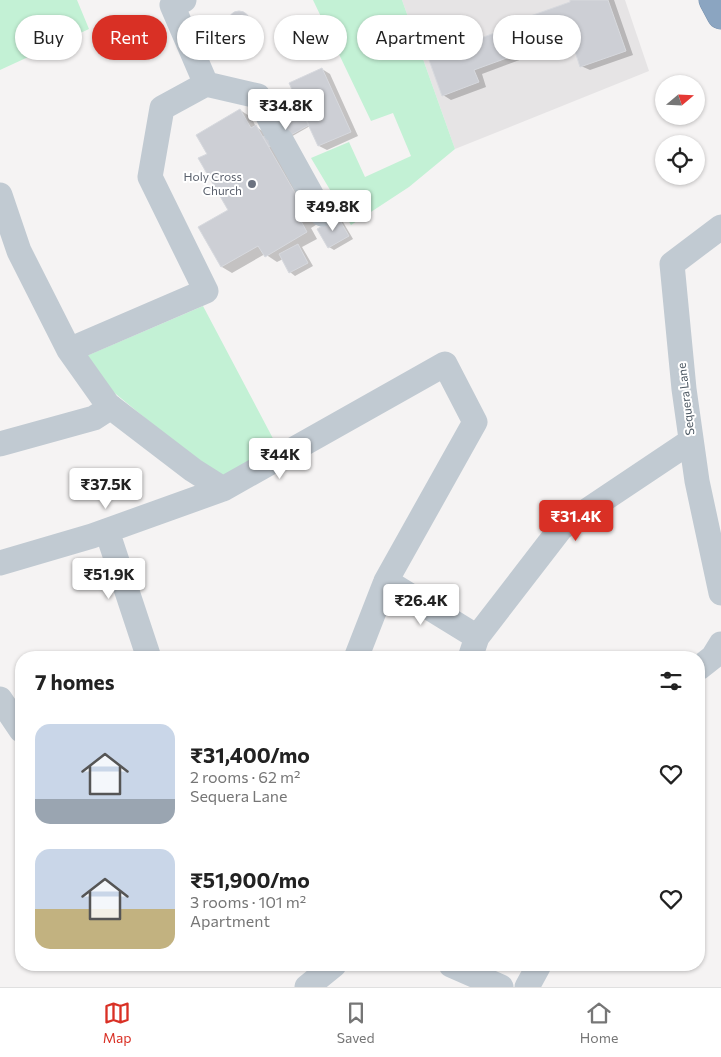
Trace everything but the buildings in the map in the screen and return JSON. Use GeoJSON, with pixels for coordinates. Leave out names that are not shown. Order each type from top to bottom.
{"type":"FeatureCollection","features":[{"type":"Feature","properties":{"kind":"highway"},"geometry":{"type":"LineString","coordinates":[[713,0],[721,15]]}},
{"type":"Feature","properties":{"kind":"street"},"geometry":{"type":"LineString","coordinates":[[176,2],[206,84]]}},
{"type":"Feature","properties":{"kind":"street"},"geometry":{"type":"LineString","coordinates":[[69,350],[206,291],[150,177],[162,108],[206,84],[258,96],[322,214]]}},
{"type":"Feature","properties":{"kind":"street"},"geometry":{"type":"LineString","coordinates":[[0,195],[20,251],[69,350],[111,407],[193,470],[223,489]]}},
{"type":"Feature","properties":{"kind":"street","name":"Sequera Lane"},"geometry":{"type":"LineString","coordinates":[[721,227],[672,264],[684,389],[696,481],[721,593]]}},
{"type":"Feature","properties":{"kind":"street"},"geometry":{"type":"LineString","coordinates":[[0,563],[108,530],[223,489],[445,364],[475,422],[386,581],[359,651]]}},
{"type":"Feature","properties":{"kind":"street"},"geometry":{"type":"LineString","coordinates":[[0,444],[94,418],[111,407]]}},
{"type":"Feature","properties":{"kind":"street"},"geometry":{"type":"LineString","coordinates":[[386,581],[473,647],[561,528],[691,441]]}},
{"type":"Feature","properties":{"kind":"street"},"geometry":{"type":"LineString","coordinates":[[108,530],[147,651]]}},
{"type":"Feature","properties":{"kind":"street"},"geometry":{"type":"LineString","coordinates":[[705,663],[713,657],[721,644]]}},
{"type":"Feature","properties":{"kind":"street"},"geometry":{"type":"LineString","coordinates":[[0,699],[15,721]]}},
{"type":"Feature","properties":{"kind":"street"},"geometry":{"type":"LineString","coordinates":[[307,987],[327,971]]}},
{"type":"Feature","properties":{"kind":"street"},"geometry":{"type":"LineString","coordinates":[[527,987],[536,971]]}},
{"type":"Feature","properties":{"kind":"street"},"geometry":{"type":"LineString","coordinates":[[463,975],[501,987]]}},
{"type":"Feature","properties":{"kind":"shaded area"},"geometry":{"type":"Polygon","coordinates":[[[402,0],[625,0],[649,71],[455,149],[423,60],[483,60],[483,15],[407,15],[402,0]]]}},
{"type":"Feature","properties":{"kind":"green space"},"geometry":{"type":"Polygon","coordinates":[[[0,0],[77,0],[89,29],[82,32],[82,15],[15,15],[15,60],[22,60],[0,70],[0,0]]]}},
{"type":"Feature","properties":{"kind":"green space"},"geometry":{"type":"Polygon","coordinates":[[[313,0],[402,0],[407,15],[357,15],[357,60],[423,60],[455,149],[409,187],[351,225],[311,158],[349,142],[365,177],[411,156],[393,113],[371,121],[342,60],[347,60],[347,15],[320,15],[313,0]]]}},
{"type":"Feature","properties":{"kind":"green space"},"geometry":{"type":"Polygon","coordinates":[[[203,306],[278,448],[224,483],[94,376],[84,357],[203,306]]]}},
{"type":"Feature","properties":{"kind":"place","name":"Holy Cross Church"},"geometry":{"type":"Point","coordinates":[252,184]}}]}
